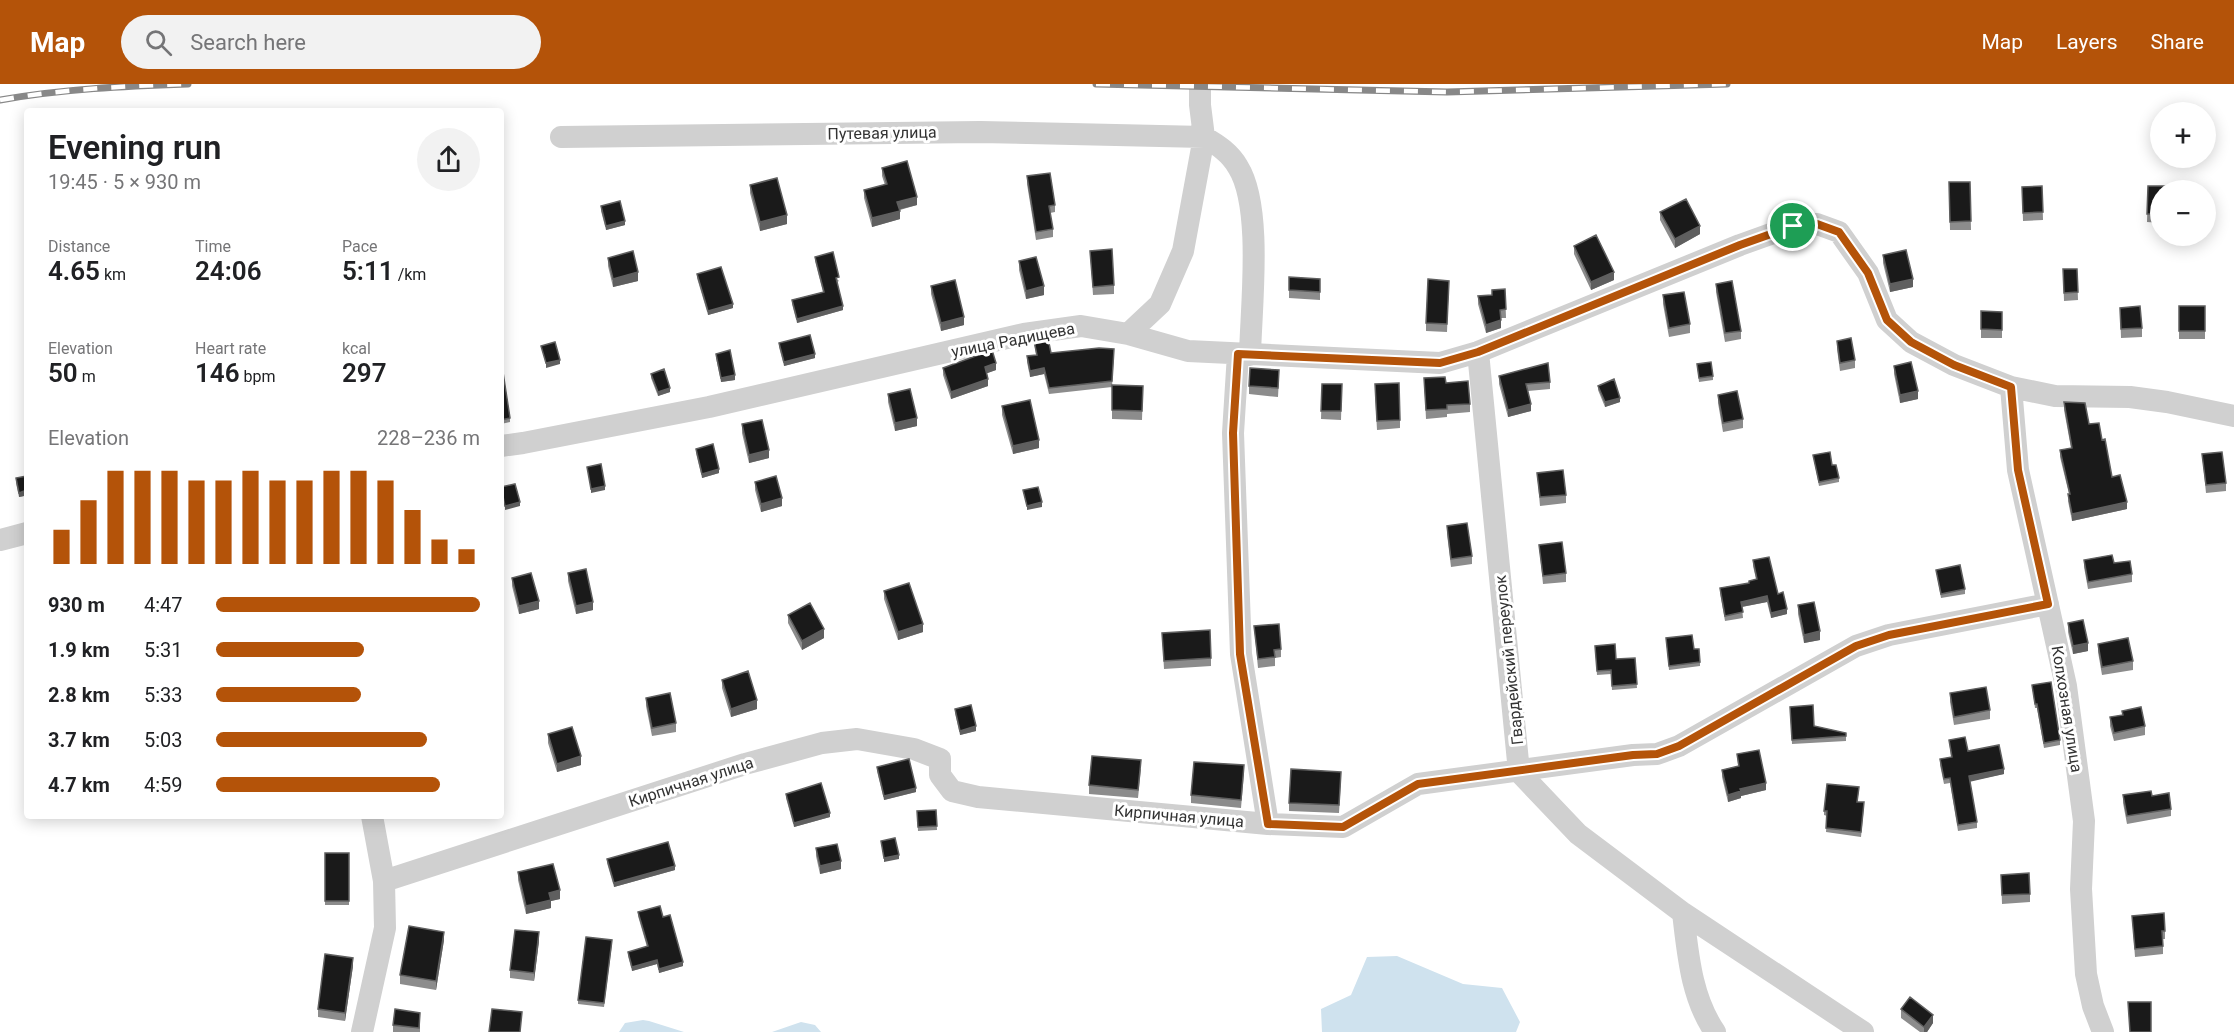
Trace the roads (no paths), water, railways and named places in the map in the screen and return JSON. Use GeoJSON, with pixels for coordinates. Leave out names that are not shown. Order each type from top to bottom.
{"type":"FeatureCollection","features":[{"type":"Feature","properties":{"kind":"street"},"geometry":{"type":"LineString","coordinates":[[1128,334],[1160,304],[1183,251],[1204,137],[1200,84]]}},
{"type":"Feature","properties":{"kind":"street","name":"Путевая улица"},"geometry":{"type":"LineString","coordinates":[[561,137],[980,132],[1204,137]]}},
{"type":"Feature","properties":{"kind":"street"},"geometry":{"type":"LineString","coordinates":[[1204,137],[1223,148],[1239,168],[1250,196],[1253,229],[1244,354],[1233,433],[1240,654],[1268,824]]}},
{"type":"Feature","properties":{"kind":"street","name":"улица Радищева"},"geometry":{"type":"LineString","coordinates":[[504,446],[709,407],[1024,334],[1081,326],[1128,334],[1188,351],[1440,363],[1478,352],[1740,245],[1793,226],[1817,224],[1839,232],[1868,273],[1887,320],[1911,342],[1954,365],[2011,387]]}},
{"type":"Feature","properties":{"kind":"street","name":"Гвардейский переулок"},"geometry":{"type":"LineString","coordinates":[[1478,352],[1520,772]]}},
{"type":"Feature","properties":{"kind":"street"},"geometry":{"type":"LineString","coordinates":[[2011,387],[2055,396],[2139,398],[2234,416]]}},
{"type":"Feature","properties":{"kind":"street","name":"Колхозная улица"},"geometry":{"type":"LineString","coordinates":[[2011,387],[2018,470],[2066,686],[2084,821],[2081,889],[2086,974],[2093,1006],[2103,1032]]}},
{"type":"Feature","properties":{"kind":"street"},"geometry":{"type":"LineString","coordinates":[[0,540],[24,534]]}},
{"type":"Feature","properties":{"kind":"street","name":"Кирпичная улица"},"geometry":{"type":"LineString","coordinates":[[384,881],[745,764],[822,743],[856,739],[914,749],[932,755],[940,759],[940,775],[952,791],[978,797],[1268,824],[1343,827],[1418,784],[1633,755],[1657,754],[1679,746],[1856,646],[1889,635],[2048,604]]}},
{"type":"Feature","properties":{"kind":"street"},"geometry":{"type":"LineString","coordinates":[[1520,772],[1578,834],[1683,913],[1863,1032]]}},
{"type":"Feature","properties":{"kind":"street"},"geometry":{"type":"LineString","coordinates":[[362,1032],[385,928],[384,881],[373,819]]}},
{"type":"Feature","properties":{"kind":"street"},"geometry":{"type":"LineString","coordinates":[[1683,913],[1689,964],[1697,996],[1715,1032]]}},
{"type":"Feature","properties":{"kind":"water"},"geometry":{"type":"Polygon","coordinates":[[[1397,956],[1463,984],[1502,988],[1520,1022],[1516,1032],[1322,1032],[1321,1009],[1351,995],[1367,957],[1397,956]]]}},
{"type":"Feature","properties":{"kind":"water"},"geometry":{"type":"Polygon","coordinates":[[[643,1020],[684,1032],[619,1032],[625,1023],[643,1020]]]}},
{"type":"Feature","properties":{"kind":"water"},"geometry":{"type":"Polygon","coordinates":[[[801,1022],[815,1025],[821,1032],[772,1032],[801,1022]]]}},
{"type":"Feature","properties":{"kind":"railway"},"geometry":{"type":"LineString","coordinates":[[0,100],[47,93],[188,84]]}},
{"type":"Feature","properties":{"kind":"railway"},"geometry":{"type":"LineString","coordinates":[[1096,84],[1447,92],[1727,84]]}}]}
